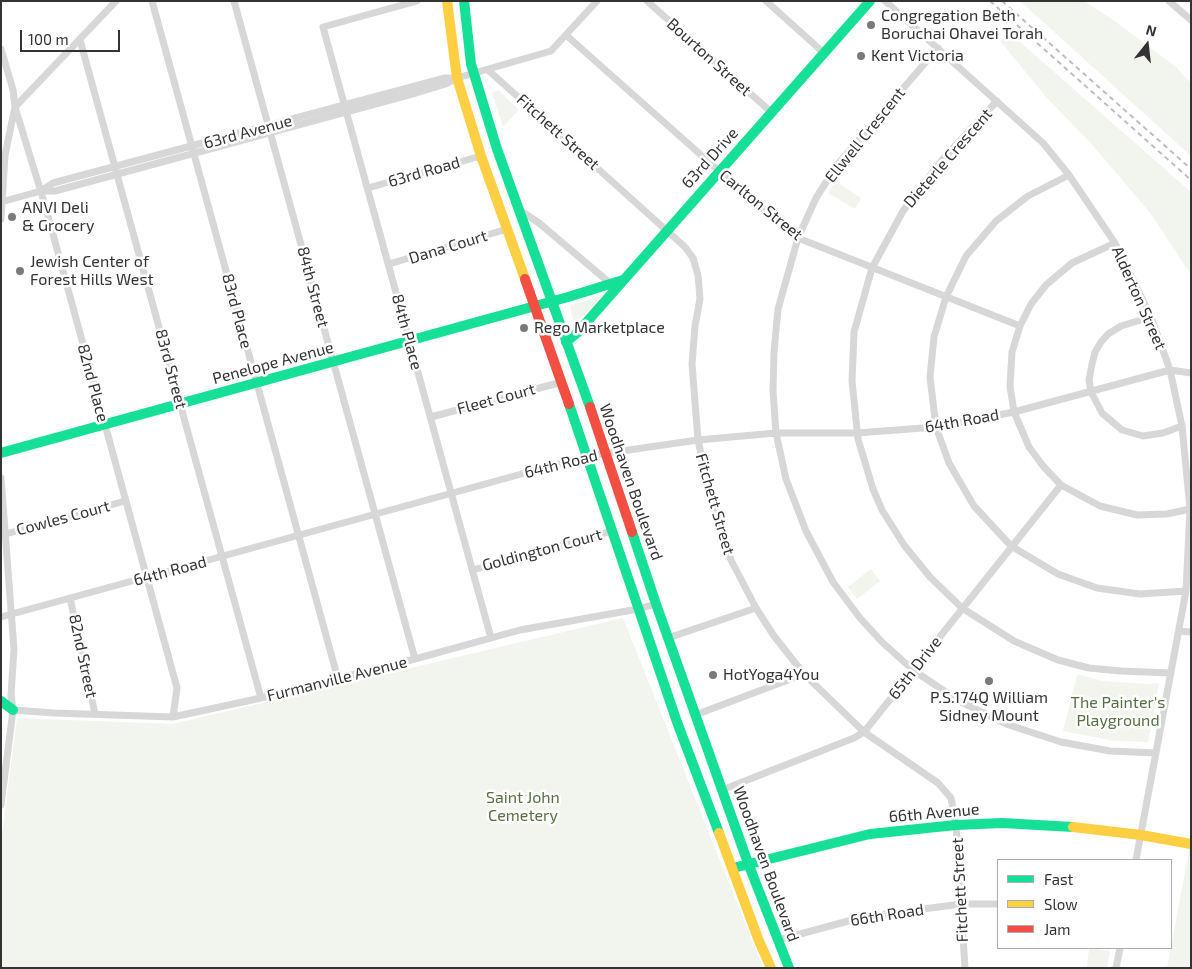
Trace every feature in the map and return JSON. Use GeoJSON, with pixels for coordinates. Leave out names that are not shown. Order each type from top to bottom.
{"type":"FeatureCollection","features":[{"type":"Feature","properties":{"kind":"main road","name":"Woodhaven Boulevard"},"geometry":{"type":"LineString","coordinates":[[446,1],[457,78],[481,156],[562,382],[678,722],[759,941],[771,968]]}},
{"type":"Feature","properties":{"kind":"main road","name":"Woodhaven Boulevard"},"geometry":{"type":"LineString","coordinates":[[464,1],[471,64],[497,149],[553,301],[695,715],[748,863],[790,968]]}},
{"type":"Feature","properties":{"kind":"main road","name":"63rd Drive"},"geometry":{"type":"LineString","coordinates":[[566,342],[577,333],[870,1]]}},
{"type":"Feature","properties":{"kind":"main road"},"geometry":{"type":"LineString","coordinates":[[553,301],[623,280]]}},
{"type":"Feature","properties":{"kind":"main road","name":"Penelope Avenue"},"geometry":{"type":"LineString","coordinates":[[1,453],[553,301]]}},
{"type":"Feature","properties":{"kind":"main road"},"geometry":{"type":"LineString","coordinates":[[1,701],[13,710]]}},
{"type":"Feature","properties":{"kind":"main road","name":"66th Avenue"},"geometry":{"type":"LineString","coordinates":[[733,868],[870,834],[956,825],[1002,823],[1054,825],[1141,835],[1191,844]]}},
{"type":"Feature","properties":{"kind":"street"},"geometry":{"type":"LineString","coordinates":[[1,219],[4,155],[15,107],[116,1]]}},
{"type":"Feature","properties":{"kind":"street","name":"83rd Place"},"geometry":{"type":"LineString","coordinates":[[152,1],[338,679]]}},
{"type":"Feature","properties":{"kind":"street","name":"84th Street"},"geometry":{"type":"LineString","coordinates":[[234,1],[415,659]]}},
{"type":"Feature","properties":{"kind":"street","name":"84th Place"},"geometry":{"type":"LineString","coordinates":[[417,1],[323,27],[491,638]]}},
{"type":"Feature","properties":{"kind":"street","name":"63rd Avenue"},"geometry":{"type":"LineString","coordinates":[[2,202],[40,191],[53,184],[193,150],[346,108],[445,78],[457,78],[474,74],[550,51],[566,36],[596,1]]}},
{"type":"Feature","properties":{"kind":"street","name":"Bourton Street"},"geometry":{"type":"LineString","coordinates":[[647,1],[771,112]]}},
{"type":"Feature","properties":{"kind":"street"},"geometry":{"type":"LineString","coordinates":[[766,1],[824,52]]}},
{"type":"Feature","properties":{"kind":"street","name":"Alderton Street"},"geometry":{"type":"LineString","coordinates":[[885,1],[1043,143],[1069,175],[1115,243],[1151,317],[1170,370],[1182,426],[1190,509],[1186,591],[1136,859]]}},
{"type":"Feature","properties":{"kind":"street"},"geometry":{"type":"LineString","coordinates":[[1169,1],[1191,20]]}},
{"type":"Feature","properties":{"kind":"street","name":"Carlton Street"},"geometry":{"type":"LineString","coordinates":[[566,36],[798,238],[1020,326]]}},
{"type":"Feature","properties":{"kind":"street","name":"83rd Street"},"geometry":{"type":"LineString","coordinates":[[80,40],[262,698]]}},
{"type":"Feature","properties":{"kind":"street","name":"Ellwell Crescent"},"geometry":{"type":"LineString","coordinates":[[938,48],[837,165],[816,198],[798,238],[778,309],[774,352],[773,391],[776,432],[786,478],[806,531],[834,582],[860,618],[882,642],[913,670],[959,701],[1009,725],[1061,742],[1110,752],[1156,753]]}},
{"type":"Feature","properties":{"kind":"street","name":"82nd Place"},"geometry":{"type":"LineString","coordinates":[[1,49],[13,90],[15,107],[40,191],[177,688],[173,717]]}},
{"type":"Feature","properties":{"kind":"street","name":"Fitchett Street"},"geometry":{"type":"LineString","coordinates":[[488,70],[685,247],[692,258],[698,275],[700,299],[695,326],[692,364],[698,440],[714,513],[731,560],[756,608],[774,636],[804,674],[864,732],[938,783],[951,798],[956,825],[964,968]]}},
{"type":"Feature","properties":{"kind":"street","name":"Dieterle Crescent"},"geometry":{"type":"LineString","coordinates":[[997,101],[943,159],[902,211],[872,268],[854,332],[852,381],[857,433],[874,489],[882,510],[904,545],[930,577],[962,608],[1014,641],[1058,660],[1089,668],[1121,672],[1171,673]]}},
{"type":"Feature","properties":{"kind":"street","name":"63rd Road"},"geometry":{"type":"LineString","coordinates":[[368,188],[481,156]]}},
{"type":"Feature","properties":{"kind":"street"},"geometry":{"type":"LineString","coordinates":[[1069,175],[1028,196],[996,221],[966,256],[946,297],[934,337],[930,377],[936,427],[949,463],[974,506],[1011,546],[1058,574],[1098,588],[1140,594],[1186,591]]}},
{"type":"Feature","properties":{"kind":"street"},"geometry":{"type":"LineString","coordinates":[[518,209],[539,222],[611,284]]}},
{"type":"Feature","properties":{"kind":"street","name":"Dana Court"},"geometry":{"type":"LineString","coordinates":[[389,264],[507,229]]}},
{"type":"Feature","properties":{"kind":"street"},"geometry":{"type":"LineString","coordinates":[[1115,243],[1072,263],[1046,285],[1031,304],[1020,326],[1012,352],[1010,386],[1014,412],[1029,447],[1043,466],[1061,485],[1100,506],[1137,515],[1167,514],[1190,509]]}},
{"type":"Feature","properties":{"kind":"street"},"geometry":{"type":"LineString","coordinates":[[1151,317],[1121,326],[1108,334],[1096,352],[1092,364],[1089,380],[1091,392],[1102,413],[1122,430],[1143,436],[1163,433],[1182,426]]}},
{"type":"Feature","properties":{"kind":"street","name":"64th Road"},"geometry":{"type":"LineString","coordinates":[[1,617],[587,456],[698,440],[776,432],[857,433],[936,427],[1014,412],[1170,370],[1191,373]]}},
{"type":"Feature","properties":{"kind":"street","name":"Fleet Court"},"geometry":{"type":"LineString","coordinates":[[431,417],[562,382]]}},
{"type":"Feature","properties":{"kind":"street"},"geometry":{"type":"LineString","coordinates":[[1,478],[3,534],[14,649],[13,710],[1,805]]}},
{"type":"Feature","properties":{"kind":"street","name":"65th Drive"},"geometry":{"type":"LineString","coordinates":[[722,790],[854,738],[864,732],[1061,485]]}},
{"type":"Feature","properties":{"kind":"street","name":"Cowles Court"},"geometry":{"type":"LineString","coordinates":[[3,534],[125,501]]}},
{"type":"Feature","properties":{"kind":"street","name":"Goldington Court"},"geometry":{"type":"LineString","coordinates":[[473,570],[612,531]]}},
{"type":"Feature","properties":{"kind":"street","name":"82nd Street"},"geometry":{"type":"LineString","coordinates":[[70,598],[95,714]]}},
{"type":"Feature","properties":{"kind":"street","name":"Furmanville Avenue"},"geometry":{"type":"LineString","coordinates":[[13,710],[173,717],[338,679],[520,630],[638,609],[656,604]]}},
{"type":"Feature","properties":{"kind":"street"},"geometry":{"type":"LineString","coordinates":[[668,638],[756,608]]}},
{"type":"Feature","properties":{"kind":"street"},"geometry":{"type":"LineString","coordinates":[[1179,631],[1191,632]]}},
{"type":"Feature","properties":{"kind":"street"},"geometry":{"type":"LineString","coordinates":[[695,715],[804,674]]}},
{"type":"Feature","properties":{"kind":"street","name":"66th Road"},"geometry":{"type":"LineString","coordinates":[[778,940],[863,917],[961,904],[997,904]]}},
{"type":"Feature","properties":{"kind":"street"},"geometry":{"type":"LineString","coordinates":[[1116,968],[1120,949]]}},
{"type":"Feature","properties":{"kind":"green space"},"geometry":{"type":"Polygon","coordinates":[[[1020,1],[1084,1],[1116,22],[1176,67],[1191,83],[1191,156],[1020,1]]]}},
{"type":"Feature","properties":{"kind":"green space"},"geometry":{"type":"Polygon","coordinates":[[[1011,34],[1191,192],[1191,275],[1151,214],[1088,140],[1046,97],[1000,41],[1011,34]]]}},
{"type":"Feature","properties":{"kind":"green space"},"geometry":{"type":"Polygon","coordinates":[[[498,90],[519,110],[503,127],[492,92],[498,90]]]}},
{"type":"Feature","properties":{"kind":"green space"},"geometry":{"type":"Polygon","coordinates":[[[835,181],[861,198],[855,209],[828,193],[835,181]]]}},
{"type":"Feature","properties":{"kind":"green space"},"geometry":{"type":"Polygon","coordinates":[[[602,296],[576,323],[574,323],[570,305],[602,296]]]}},
{"type":"Feature","properties":{"kind":"green space"},"geometry":{"type":"Polygon","coordinates":[[[871,569],[880,581],[857,599],[848,587],[871,569]]]}},
{"type":"Feature","properties":{"kind":"green space","name":"Saint John Cemetery"},"geometry":{"type":"Polygon","coordinates":[[[623,618],[763,968],[1,968],[1,842],[17,718],[173,724],[623,618]]]}},
{"type":"Feature","properties":{"kind":"green space","name":"The Painter's Playground"},"geometry":{"type":"Polygon","coordinates":[[[1077,674],[1102,681],[1159,683],[1148,742],[1115,741],[1063,731],[1077,674]]]}},
{"type":"Feature","properties":{"kind":"green space"},"geometry":{"type":"Polygon","coordinates":[[[1191,839],[1191,968],[1167,968],[1191,839]]]}},
{"type":"Feature","properties":{"kind":"green space"},"geometry":{"type":"Polygon","coordinates":[[[1089,949],[1110,951],[1107,968],[1087,968],[1089,949]]]}},
{"type":"Feature","properties":{"kind":"railway"},"geometry":{"type":"LineString","coordinates":[[990,1],[1191,180]]}},
{"type":"Feature","properties":{"kind":"railway"},"geometry":{"type":"LineString","coordinates":[[1002,1],[1191,169]]}},
{"type":"Feature","properties":{"kind":"traffic: fast"},"geometry":{"type":"LineString","coordinates":[[464,1],[471,64],[497,149],[590,407]]}},
{"type":"Feature","properties":{"kind":"traffic: fast"},"geometry":{"type":"LineString","coordinates":[[566,342],[577,333],[870,1]]}},
{"type":"Feature","properties":{"kind":"traffic: fast"},"geometry":{"type":"LineString","coordinates":[[1,453],[568,297],[623,280]]}},
{"type":"Feature","properties":{"kind":"traffic: fast"},"geometry":{"type":"LineString","coordinates":[[569,404],[677,722],[719,833]]}},
{"type":"Feature","properties":{"kind":"traffic: fast"},"geometry":{"type":"LineString","coordinates":[[632,532],[748,863],[789,968]]}},
{"type":"Feature","properties":{"kind":"traffic: fast"},"geometry":{"type":"LineString","coordinates":[[1,701],[13,710]]}},
{"type":"Feature","properties":{"kind":"traffic: fast"},"geometry":{"type":"LineString","coordinates":[[733,868],[870,834],[956,825],[1002,823],[1073,827]]}},
{"type":"Feature","properties":{"kind":"traffic: slow"},"geometry":{"type":"LineString","coordinates":[[447,1],[457,78],[481,156],[525,279]]}},
{"type":"Feature","properties":{"kind":"traffic: slow"},"geometry":{"type":"LineString","coordinates":[[1073,827],[1141,835],[1191,844]]}},
{"type":"Feature","properties":{"kind":"traffic: slow"},"geometry":{"type":"LineString","coordinates":[[719,833],[771,968]]}},
{"type":"Feature","properties":{"kind":"traffic: jam"},"geometry":{"type":"LineString","coordinates":[[525,279],[569,404]]}},
{"type":"Feature","properties":{"kind":"traffic: jam"},"geometry":{"type":"LineString","coordinates":[[590,407],[632,532]]}},
{"type":"Feature","properties":{"kind":"place","name":"Congregation Beth Boruchai Ohavei Torah"},"geometry":{"type":"Point","coordinates":[871,25]}},
{"type":"Feature","properties":{"kind":"place","name":"Kent Victoria"},"geometry":{"type":"Point","coordinates":[861,56]}},
{"type":"Feature","properties":{"kind":"place","name":"ANVI Deli & Grocery"},"geometry":{"type":"Point","coordinates":[12,217]}},
{"type":"Feature","properties":{"kind":"place","name":"Jewish Center of Forest Hills West"},"geometry":{"type":"Point","coordinates":[20,271]}},
{"type":"Feature","properties":{"kind":"place","name":"Rego Marketplace"},"geometry":{"type":"Point","coordinates":[524,328]}},
{"type":"Feature","properties":{"kind":"place","name":"HotYoga4You"},"geometry":{"type":"Point","coordinates":[713,675]}},
{"type":"Feature","properties":{"kind":"place","name":"P.S.174Q William Sidney Mount"},"geometry":{"type":"Point","coordinates":[989,681]}}]}
